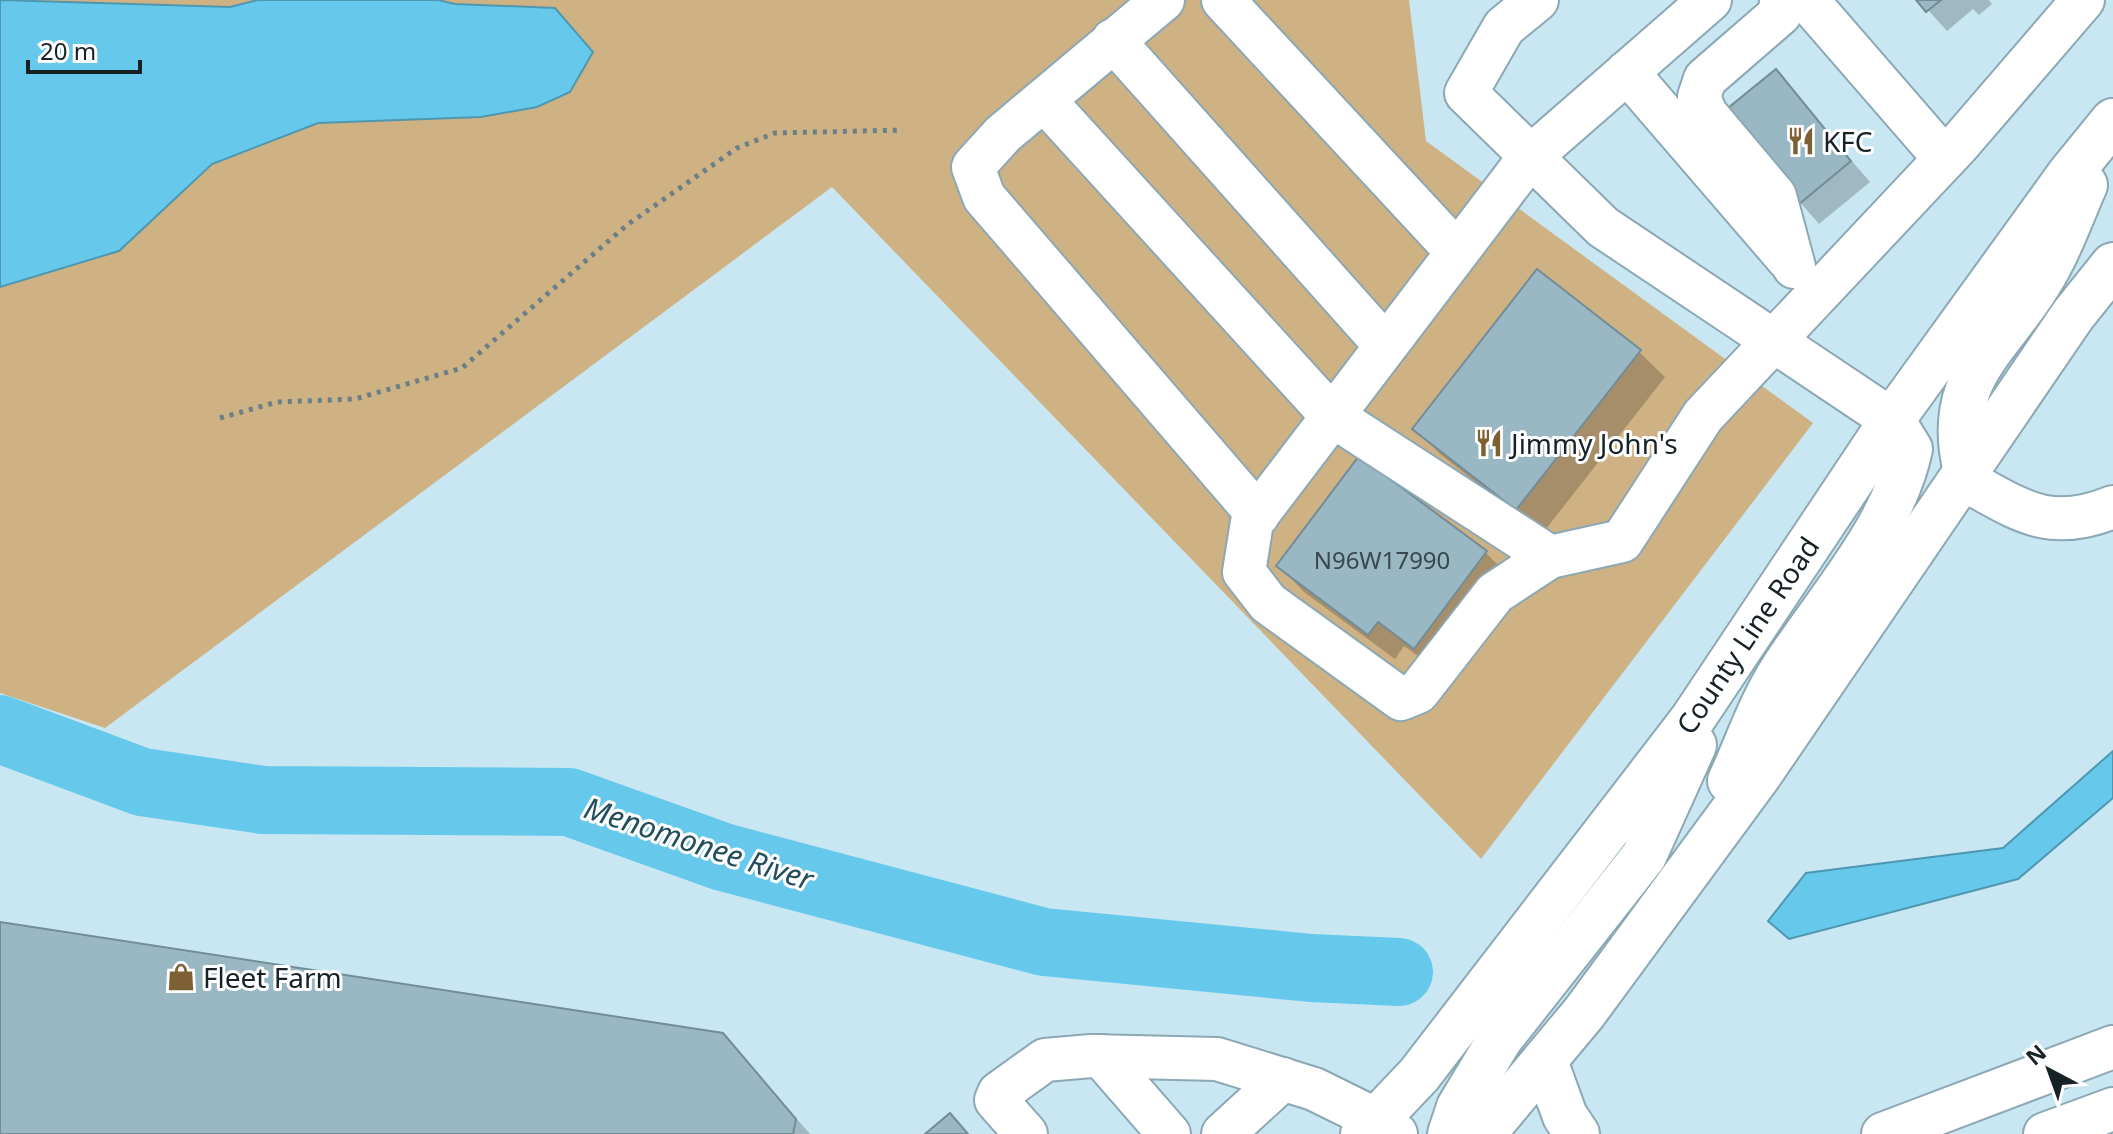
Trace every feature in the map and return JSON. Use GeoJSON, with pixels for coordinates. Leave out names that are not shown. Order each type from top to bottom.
{"type":"FeatureCollection","features":[{"type":"Feature","properties":{"kind":"main road","name":"County Line Road"},"geometry":{"type":"LineString","coordinates":[[1379,1129],[1682,732],[1892,420],[2069,175],[2113,123]]}},
{"type":"Feature","properties":{"kind":"main road"},"geometry":{"type":"LineString","coordinates":[[1964,475],[1959,414],[1969,381],[2044,274],[2113,123]]}},
{"type":"Feature","properties":{"kind":"main road"},"geometry":{"type":"LineString","coordinates":[[2073,315],[2113,237]]}},
{"type":"Feature","properties":{"kind":"main road"},"geometry":{"type":"LineString","coordinates":[[1476,1127],[1545,1061],[1687,873],[1759,775],[2073,315],[2113,265]]}},
{"type":"Feature","properties":{"kind":"main road"},"geometry":{"type":"LineString","coordinates":[[1892,420],[1964,475]]}},
{"type":"Feature","properties":{"kind":"main road"},"geometry":{"type":"LineString","coordinates":[[1687,873],[1780,674],[1883,519],[1903,483],[1910,449],[1892,420]]}},
{"type":"Feature","properties":{"kind":"main road"},"geometry":{"type":"LineString","coordinates":[[1476,1127],[1500,1039],[1644,856],[1733,658]]}},
{"type":"Feature","properties":{"kind":"main road"},"geometry":{"type":"LineString","coordinates":[[1545,1061],[1565,1116],[1577,1134]]}},
{"type":"Feature","properties":{"kind":"street"},"geometry":{"type":"LineString","coordinates":[[1163,0],[1003,134],[973,167],[984,197],[1258,515]]}},
{"type":"Feature","properties":{"kind":"street"},"geometry":{"type":"LineString","coordinates":[[1223,0],[1457,252]]}},
{"type":"Feature","properties":{"kind":"street"},"geometry":{"type":"LineString","coordinates":[[1537,0],[1504,27],[1466,93],[1529,158],[1603,227],[1892,420]]}},
{"type":"Feature","properties":{"kind":"street"},"geometry":{"type":"LineString","coordinates":[[1640,87],[1710,0]]}},
{"type":"Feature","properties":{"kind":"street"},"geometry":{"type":"LineString","coordinates":[[1773,0],[1529,158],[1252,522],[1244,572],[1268,603],[1401,699],[1418,692],[1495,593],[1550,557],[1622,541],[1703,416],[1772,340],[1806,280],[1945,159],[2080,1]]}},
{"type":"Feature","properties":{"kind":"street"},"geometry":{"type":"LineString","coordinates":[[1781,0],[1780,14],[1705,79],[1699,97],[1706,114],[1775,196],[1806,280]]}},
{"type":"Feature","properties":{"kind":"street"},"geometry":{"type":"LineString","coordinates":[[1807,0],[1945,159]]}},
{"type":"Feature","properties":{"kind":"street"},"geometry":{"type":"LineString","coordinates":[[1113,40],[1385,345]]}},
{"type":"Feature","properties":{"kind":"street"},"geometry":{"type":"LineString","coordinates":[[1640,87],[1806,280]]}},
{"type":"Feature","properties":{"kind":"street"},"geometry":{"type":"LineString","coordinates":[[1044,100],[1331,415],[1550,557]]}},
{"type":"Feature","properties":{"kind":"street"},"geometry":{"type":"LineString","coordinates":[[1964,475],[2035,517],[2082,520],[2113,507]]}},
{"type":"Feature","properties":{"kind":"street"},"geometry":{"type":"LineString","coordinates":[[1883,1134],[2113,1047]]}},
{"type":"Feature","properties":{"kind":"street"},"geometry":{"type":"LineString","coordinates":[[1101,1056],[1169,1134]]}},
{"type":"Feature","properties":{"kind":"street"},"geometry":{"type":"LineString","coordinates":[[1026,1134],[996,1100],[999,1093],[1045,1060],[1101,1056],[1217,1059],[1314,1089],[1379,1129]]}},
{"type":"Feature","properties":{"kind":"street"},"geometry":{"type":"LineString","coordinates":[[1419,1075],[1476,1127]]}},
{"type":"Feature","properties":{"kind":"street"},"geometry":{"type":"LineString","coordinates":[[1223,1134],[1283,1079]]}},
{"type":"Feature","properties":{"kind":"street"},"geometry":{"type":"LineString","coordinates":[[2045,1134],[2113,1109]]}},
{"type":"Feature","properties":{"kind":"path"},"geometry":{"type":"LineString","coordinates":[[220,418],[277,402],[355,399],[462,368],[627,225],[737,148],[775,133],[903,130]]}},
{"type":"Feature","properties":{"kind":"shaded area"},"geometry":{"type":"Polygon","coordinates":[[[0,0],[1409,0],[1426,141],[1813,423],[1481,859],[832,187],[105,728],[0,693],[0,0]]]}},
{"type":"Feature","properties":{"kind":"water"},"geometry":{"type":"Polygon","coordinates":[[[0,0],[230,7],[258,0],[438,0],[455,4],[555,8],[593,52],[570,92],[537,107],[481,117],[318,123],[212,164],[119,251],[0,287],[0,0]]]}},
{"type":"Feature","properties":{"kind":"water"},"geometry":{"type":"Polygon","coordinates":[[[2113,751],[2113,798],[2018,879],[1789,939],[1768,921],[1806,873],[2003,848],[2113,751]]]}},
{"type":"Feature","properties":{"kind":"building"},"geometry":{"type":"Polygon","coordinates":[[[1916,0],[1941,0],[1926,12],[1916,0]]]}},
{"type":"Feature","properties":{"kind":"building"},"geometry":{"type":"Polygon","coordinates":[[[1776,69],[1851,161],[1798,205],[1728,108],[1776,69]]]}},
{"type":"Feature","properties":{"kind":"building"},"geometry":{"type":"Polygon","coordinates":[[[1537,269],[1641,350],[1516,510],[1412,429],[1537,269]]]}},
{"type":"Feature","properties":{"kind":"building"},"geometry":{"type":"Polygon","coordinates":[[[1359,456],[1487,551],[1414,649],[1378,622],[1368,635],[1276,566],[1359,456]]]}},
{"type":"Feature","properties":{"kind":"building","name":"Fleet Farm"},"geometry":{"type":"Polygon","coordinates":[[[0,922],[723,1033],[796,1119],[793,1134],[0,1134],[0,922]]]}},
{"type":"Feature","properties":{"kind":"building"},"geometry":{"type":"Polygon","coordinates":[[[950,1113],[968,1134],[925,1134],[950,1113]]]}},
{"type":"Feature","properties":{"kind":"waterway","name":"Menomonee River"},"geometry":{"type":"LineString","coordinates":[[0,729],[142,782],[263,800],[569,802],[723,857],[1044,942],[1311,968],[1399,972]]}},
{"type":"Feature","properties":{"kind":"place","name":"KFC"},"geometry":{"type":"Point","coordinates":[1801,141]}},
{"type":"Feature","properties":{"kind":"place","name":"Jimmy John's"},"geometry":{"type":"Point","coordinates":[1489,443]}},
{"type":"Feature","properties":{"kind":"place","name":"Fleet Farm"},"geometry":{"type":"Point","coordinates":[181,977]}}]}
